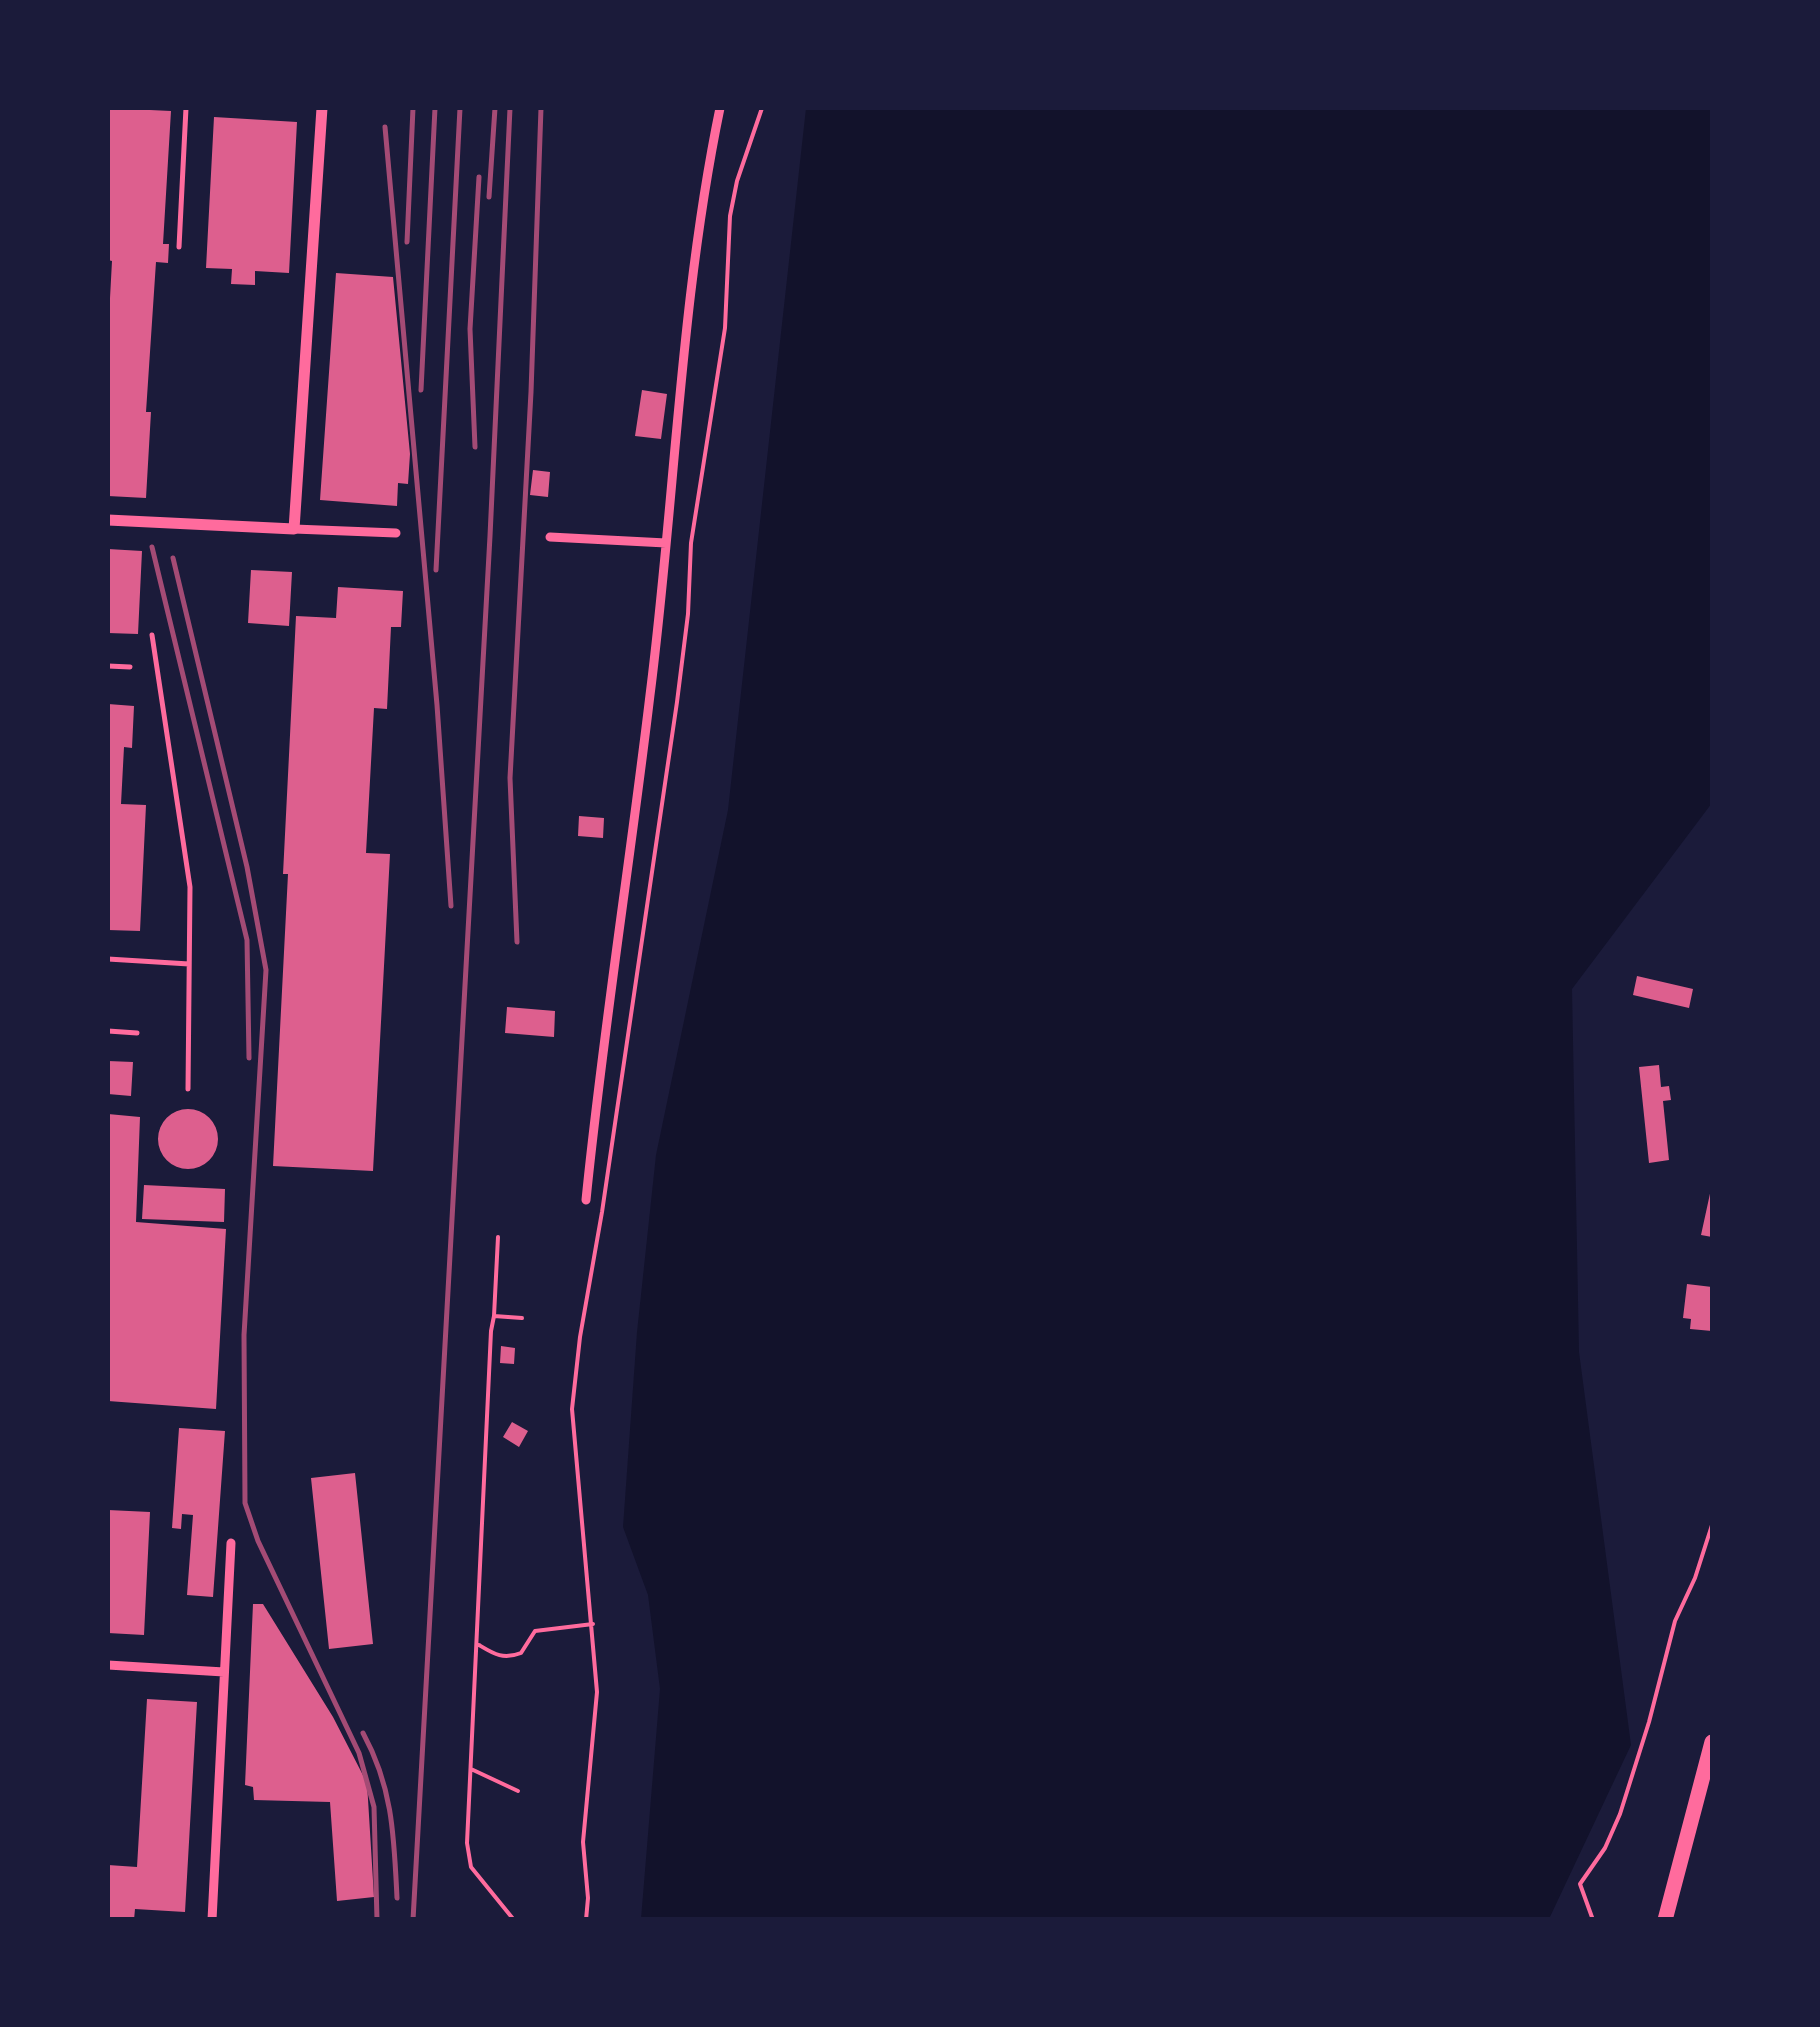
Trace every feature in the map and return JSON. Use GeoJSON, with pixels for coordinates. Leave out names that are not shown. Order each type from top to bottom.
{"type":"FeatureCollection","features":[{"type":"Feature","properties":{"kind":"highway"},"geometry":{"type":"LineString","coordinates":[[1665,1920],[1712,1742]]}},
{"type":"Feature","properties":{"kind":"street"},"geometry":{"type":"LineString","coordinates":[[294,529],[322,108]]}},
{"type":"Feature","properties":{"kind":"street"},"geometry":{"type":"LineString","coordinates":[[586,1200],[602,1044],[650,695],[695,238],[720,108]]}},
{"type":"Feature","properties":{"kind":"street"},"geometry":{"type":"LineString","coordinates":[[108,520],[396,533]]}},
{"type":"Feature","properties":{"kind":"street"},"geometry":{"type":"LineString","coordinates":[[550,538],[666,543]]}},
{"type":"Feature","properties":{"kind":"street"},"geometry":{"type":"LineString","coordinates":[[212,1920],[232,1543]]}},
{"type":"Feature","properties":{"kind":"street"},"geometry":{"type":"LineString","coordinates":[[108,1665],[224,1672]]}},
{"type":"Feature","properties":{"kind":"lane"},"geometry":{"type":"LineString","coordinates":[[179,248],[186,108]]}},
{"type":"Feature","properties":{"kind":"lane"},"geometry":{"type":"LineString","coordinates":[[152,635],[190,888],[188,1088]]}},
{"type":"Feature","properties":{"kind":"lane"},"geometry":{"type":"LineString","coordinates":[[108,666],[130,667]]}},
{"type":"Feature","properties":{"kind":"lane"},"geometry":{"type":"LineString","coordinates":[[108,960],[189,964]]}},
{"type":"Feature","properties":{"kind":"lane"},"geometry":{"type":"LineString","coordinates":[[108,1032],[137,1033]]}},
{"type":"Feature","properties":{"kind":"path"},"geometry":{"type":"LineString","coordinates":[[586,1920],[583,1842],[597,1692],[572,1410],[677,702],[688,614],[691,543],[725,328],[730,216],[737,181],[762,108]]}},
{"type":"Feature","properties":{"kind":"path"},"geometry":{"type":"LineString","coordinates":[[498,1238],[468,1856],[478,1878],[514,1920]]}},
{"type":"Feature","properties":{"kind":"path"},"geometry":{"type":"LineString","coordinates":[[494,1316],[522,1318]]}},
{"type":"Feature","properties":{"kind":"path"},"geometry":{"type":"LineString","coordinates":[[1594,1920],[1580,1884],[1605,1848],[1620,1814],[1675,1621],[1695,1578],[1712,1525]]}},
{"type":"Feature","properties":{"kind":"path"},"geometry":{"type":"LineString","coordinates":[[477,1644],[509,1657],[521,1653],[530,1635],[539,1630],[593,1624]]}},
{"type":"Feature","properties":{"kind":"path"},"geometry":{"type":"LineString","coordinates":[[471,1769],[518,1791]]}},
{"type":"Feature","properties":{"kind":"shaded area"},"geometry":{"type":"Polygon","coordinates":[[[806,108],[1712,108],[1712,803],[1572,989],[1579,1352],[1631,1745],[1549,1919],[641,1919],[660,1689],[648,1595],[623,1527],[637,1332],[656,1155],[728,810],[806,108]]]}},
{"type":"Feature","properties":{"kind":"building"},"geometry":{"type":"Polygon","coordinates":[[[108,108],[171,111],[163,244],[169,244],[168,263],[156,262],[146,412],[151,412],[146,498],[108,496],[112,261],[108,260],[108,108]]]}},
{"type":"Feature","properties":{"kind":"building"},"geometry":{"type":"Polygon","coordinates":[[[214,117],[297,122],[289,273],[255,271],[255,285],[231,284],[232,269],[206,268],[214,117]]]}},
{"type":"Feature","properties":{"kind":"building"},"geometry":{"type":"Polygon","coordinates":[[[336,273],[393,277],[410,454],[408,484],[398,483],[397,506],[320,500],[336,273]]]}},
{"type":"Feature","properties":{"kind":"building"},"geometry":{"type":"Polygon","coordinates":[[[642,390],[667,394],[661,439],[635,436],[642,390]]]}},
{"type":"Feature","properties":{"kind":"building"},"geometry":{"type":"Polygon","coordinates":[[[533,470],[550,472],[548,497],[530,495],[533,470]]]}},
{"type":"Feature","properties":{"kind":"building"},"geometry":{"type":"Polygon","coordinates":[[[108,549],[142,551],[138,634],[108,633],[108,549]]]}},
{"type":"Feature","properties":{"kind":"building"},"geometry":{"type":"Polygon","coordinates":[[[251,570],[292,572],[289,626],[248,623],[251,570]]]}},
{"type":"Feature","properties":{"kind":"building"},"geometry":{"type":"Polygon","coordinates":[[[338,587],[403,591],[401,627],[391,627],[387,709],[374,708],[366,853],[390,854],[373,1171],[273,1166],[296,616],[336,618],[338,587]]]}},
{"type":"Feature","properties":{"kind":"building"},"geometry":{"type":"Polygon","coordinates":[[[108,704],[134,706],[132,748],[124,747],[121,804],[146,805],[140,931],[108,930],[108,704]]]}},
{"type":"Feature","properties":{"kind":"building"},"geometry":{"type":"Polygon","coordinates":[[[579,816],[604,818],[603,838],[578,836],[579,816]]]}},
{"type":"Feature","properties":{"kind":"building"},"geometry":{"type":"Polygon","coordinates":[[[1637,976],[1693,989],[1689,1008],[1633,995],[1637,976]]]}},
{"type":"Feature","properties":{"kind":"building"},"geometry":{"type":"Polygon","coordinates":[[[507,1007],[555,1011],[554,1037],[505,1033],[507,1007]]]}},
{"type":"Feature","properties":{"kind":"building"},"geometry":{"type":"Polygon","coordinates":[[[108,1061],[133,1062],[131,1096],[108,1094],[108,1061]]]}},
{"type":"Feature","properties":{"kind":"building"},"geometry":{"type":"Polygon","coordinates":[[[1659,1065],[1661,1087],[1669,1086],[1671,1100],[1663,1101],[1669,1160],[1649,1163],[1639,1067],[1659,1065]]]}},
{"type":"Feature","properties":{"kind":"building"},"geometry":{"type":"Polygon","coordinates":[[[188,1109],[209,1118],[218,1139],[209,1160],[188,1169],[167,1160],[158,1139],[167,1118],[188,1109]]]}},
{"type":"Feature","properties":{"kind":"building"},"geometry":{"type":"Polygon","coordinates":[[[108,1114],[140,1117],[136,1222],[226,1229],[216,1409],[108,1401],[108,1114]]]}},
{"type":"Feature","properties":{"kind":"building"},"geometry":{"type":"Polygon","coordinates":[[[144,1185],[225,1189],[224,1222],[142,1219],[144,1185]]]}},
{"type":"Feature","properties":{"kind":"building"},"geometry":{"type":"Polygon","coordinates":[[[1712,1190],[1712,1237],[1701,1235],[1712,1190]]]}},
{"type":"Feature","properties":{"kind":"building"},"geometry":{"type":"Polygon","coordinates":[[[1687,1284],[1712,1287],[1712,1331],[1690,1329],[1691,1319],[1683,1318],[1687,1284]]]}},
{"type":"Feature","properties":{"kind":"building"},"geometry":{"type":"Polygon","coordinates":[[[501,1346],[515,1348],[514,1364],[500,1363],[501,1346]]]}},
{"type":"Feature","properties":{"kind":"building"},"geometry":{"type":"Polygon","coordinates":[[[512,1422],[528,1431],[519,1447],[503,1437],[512,1422]]]}},
{"type":"Feature","properties":{"kind":"building"},"geometry":{"type":"Polygon","coordinates":[[[179,1428],[225,1431],[213,1597],[187,1595],[193,1515],[182,1514],[181,1529],[172,1528],[179,1428]]]}},
{"type":"Feature","properties":{"kind":"building"},"geometry":{"type":"Polygon","coordinates":[[[355,1473],[373,1644],[329,1649],[311,1478],[355,1473]]]}},
{"type":"Feature","properties":{"kind":"building"},"geometry":{"type":"Polygon","coordinates":[[[108,1510],[150,1512],[144,1635],[108,1633],[108,1510]]]}},
{"type":"Feature","properties":{"kind":"building"},"geometry":{"type":"Polygon","coordinates":[[[253,1604],[263,1604],[333,1717],[367,1783],[374,1897],[337,1901],[330,1802],[254,1800],[253,1787],[245,1785],[253,1604]]]}},
{"type":"Feature","properties":{"kind":"building"},"geometry":{"type":"Polygon","coordinates":[[[147,1699],[197,1702],[185,1912],[135,1909],[134,1920],[108,1920],[108,1865],[137,1867],[147,1699]]]}},
{"type":"Feature","properties":{"kind":"railway"},"geometry":{"type":"LineString","coordinates":[[407,242],[413,108]]}},
{"type":"Feature","properties":{"kind":"railway"},"geometry":{"type":"LineString","coordinates":[[421,390],[435,108]]}},
{"type":"Feature","properties":{"kind":"railway"},"geometry":{"type":"LineString","coordinates":[[436,570],[460,108]]}},
{"type":"Feature","properties":{"kind":"railway"},"geometry":{"type":"LineString","coordinates":[[489,197],[495,108]]}},
{"type":"Feature","properties":{"kind":"railway"},"geometry":{"type":"LineString","coordinates":[[413,1920],[510,108]]}},
{"type":"Feature","properties":{"kind":"railway"},"geometry":{"type":"LineString","coordinates":[[517,942],[510,778],[531,392],[541,108]]}},
{"type":"Feature","properties":{"kind":"railway"},"geometry":{"type":"LineString","coordinates":[[385,127],[437,705],[451,906]]}},
{"type":"Feature","properties":{"kind":"railway"},"geometry":{"type":"LineString","coordinates":[[475,447],[470,329],[479,177]]}},
{"type":"Feature","properties":{"kind":"railway"},"geometry":{"type":"LineString","coordinates":[[152,547],[247,940],[249,1058]]}},
{"type":"Feature","properties":{"kind":"railway"},"geometry":{"type":"LineString","coordinates":[[173,558],[247,867],[266,970],[244,1335],[245,1503],[258,1541],[359,1753],[374,1807],[377,1920]]}},
{"type":"Feature","properties":{"kind":"railway"},"geometry":{"type":"LineString","coordinates":[[363,1733],[386,1793],[397,1898]]}}]}
